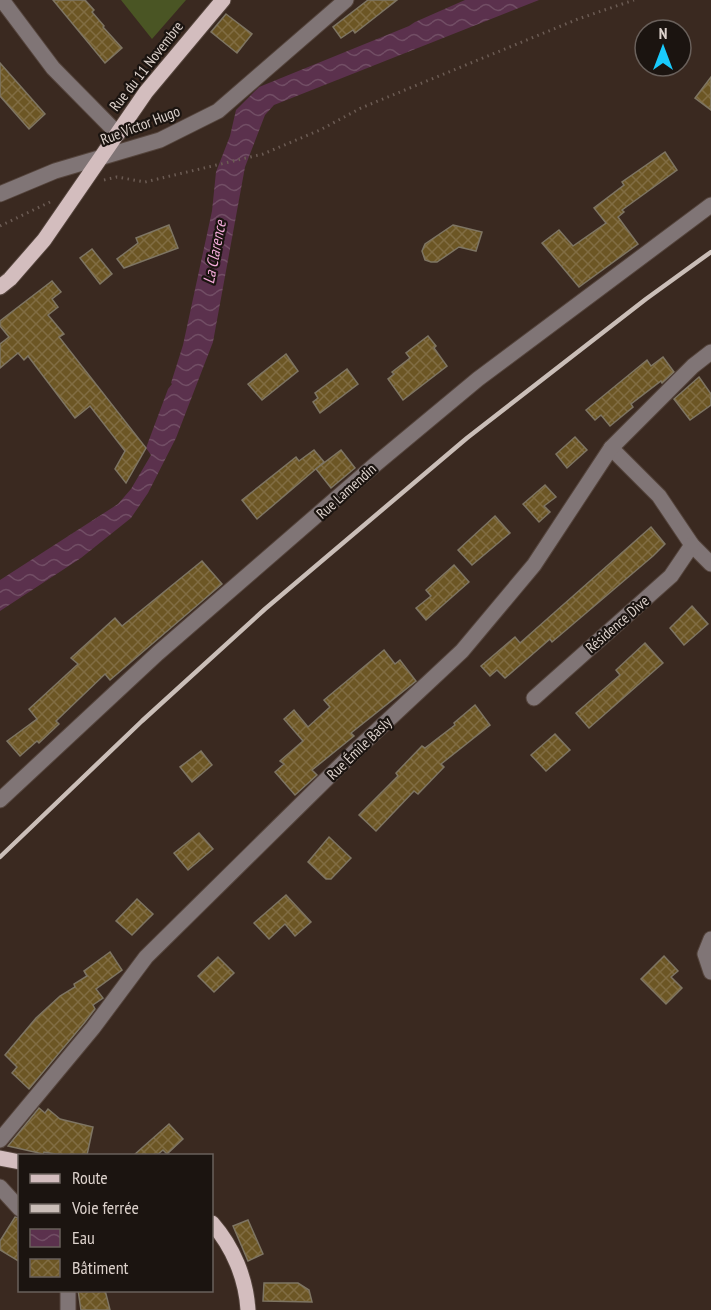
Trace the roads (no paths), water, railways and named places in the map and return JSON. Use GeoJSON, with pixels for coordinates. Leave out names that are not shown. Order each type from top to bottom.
{"type":"FeatureCollection","features":[{"type":"Feature","properties":{"kind":"main road","name":"Rue du 11 Novembre"},"geometry":{"type":"LineString","coordinates":[[102,157],[146,92],[223,0]]}},
{"type":"Feature","properties":{"kind":"main road","name":"Rue Victor Hugo"},"geometry":{"type":"LineString","coordinates":[[0,287],[10,279],[44,240],[102,157]]}},
{"type":"Feature","properties":{"kind":"main road"},"geometry":{"type":"LineString","coordinates":[[0,1158],[18,1162]]}},
{"type":"Feature","properties":{"kind":"main road"},"geometry":{"type":"LineString","coordinates":[[213,1224],[240,1266],[248,1310]]}},
{"type":"Feature","properties":{"kind":"street"},"geometry":{"type":"LineString","coordinates":[[2,0],[53,68],[118,134]]}},
{"type":"Feature","properties":{"kind":"street","name":"Rue Victor Hugo"},"geometry":{"type":"LineString","coordinates":[[102,157],[160,140],[218,111],[346,0]]}},
{"type":"Feature","properties":{"kind":"street"},"geometry":{"type":"LineString","coordinates":[[0,194],[55,171],[102,157]]}},
{"type":"Feature","properties":{"kind":"street","name":"Rue Lamendin"},"geometry":{"type":"LineString","coordinates":[[0,800],[158,652],[377,463],[478,380],[711,205]]}},
{"type":"Feature","properties":{"kind":"street","name":"Rue Émile Basly"},"geometry":{"type":"LineString","coordinates":[[0,1140],[86,1037],[146,957],[355,751],[462,651],[534,566],[611,448],[693,366],[711,352]]}},
{"type":"Feature","properties":{"kind":"street"},"geometry":{"type":"LineString","coordinates":[[611,448],[659,496],[692,545],[711,564]]}},
{"type":"Feature","properties":{"kind":"street","name":"Résidence Dive"},"geometry":{"type":"LineString","coordinates":[[534,698],[671,576],[692,545]]}},
{"type":"Feature","properties":{"kind":"street"},"geometry":{"type":"LineString","coordinates":[[711,939],[705,954],[711,972]]}},
{"type":"Feature","properties":{"kind":"street"},"geometry":{"type":"LineString","coordinates":[[0,1187],[18,1207]]}},
{"type":"Feature","properties":{"kind":"street"},"geometry":{"type":"LineString","coordinates":[[68,1292],[68,1310]]}},
{"type":"Feature","properties":{"kind":"water","name":"La Clarence"},"geometry":{"type":"Polygon","coordinates":[[[465,0],[539,0],[274,105],[265,115],[245,167],[213,342],[176,438],[148,493],[131,518],[81,558],[0,611],[0,580],[118,504],[131,489],[151,455],[146,448],[168,389],[172,384],[183,345],[212,211],[216,172],[230,136],[236,110],[259,87],[409,26],[465,0]]]}},
{"type":"Feature","properties":{"kind":"railway"},"geometry":{"type":"LineString","coordinates":[[0,857],[142,721],[265,609],[467,438],[646,299],[711,252]]}}]}
